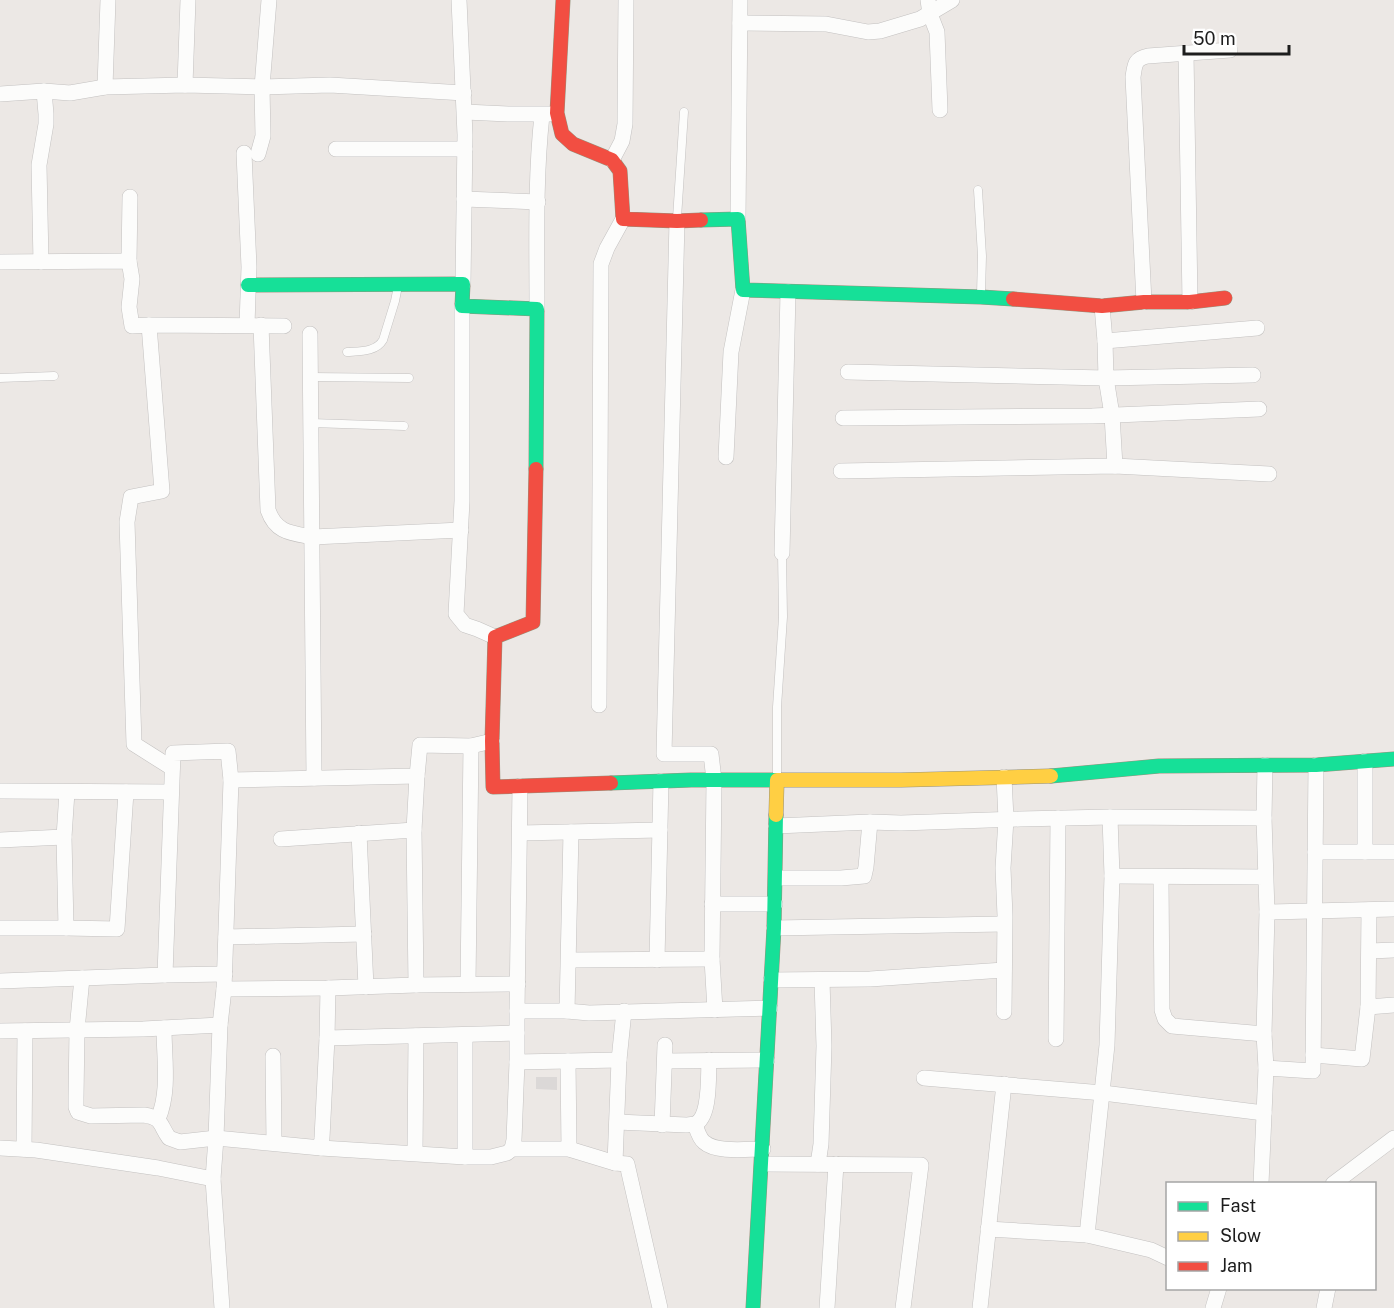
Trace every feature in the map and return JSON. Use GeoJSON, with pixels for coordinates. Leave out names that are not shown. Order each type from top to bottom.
{"type":"FeatureCollection","features":[{"type":"Feature","properties":{"kind":"street"},"geometry":{"type":"LineString","coordinates":[[105,87],[108,0]]}},
{"type":"Feature","properties":{"kind":"street"},"geometry":{"type":"LineString","coordinates":[[185,84],[188,0]]}},
{"type":"Feature","properties":{"kind":"street"},"geometry":{"type":"LineString","coordinates":[[269,0],[262,87],[263,136],[251,153],[248,285],[254,325],[268,510],[272,522],[282,529],[313,537],[461,530]]}},
{"type":"Feature","properties":{"kind":"street"},"geometry":{"type":"LineString","coordinates":[[459,0],[465,149],[462,501],[456,614],[465,626],[495,638],[533,622],[539,146],[550,114],[563,0]]}},
{"type":"Feature","properties":{"kind":"street"},"geometry":{"type":"LineString","coordinates":[[612,160],[622,141],[625,124],[626,0]]}},
{"type":"Feature","properties":{"kind":"street"},"geometry":{"type":"LineString","coordinates":[[726,457],[731,352],[743,290],[738,219],[740,0]]}},
{"type":"Feature","properties":{"kind":"street"},"geometry":{"type":"LineString","coordinates":[[740,23],[826,24],[868,32],[880,31],[904,25],[929,7],[952,0]]}},
{"type":"Feature","properties":{"kind":"street"},"geometry":{"type":"LineString","coordinates":[[929,7],[936,32],[939,110]]}},
{"type":"Feature","properties":{"kind":"street"},"geometry":{"type":"LineString","coordinates":[[1144,302],[1133,77],[1135,63],[1140,58],[1148,56],[1230,50]]}},
{"type":"Feature","properties":{"kind":"street"},"geometry":{"type":"LineString","coordinates":[[1186,53],[1190,302]]}},
{"type":"Feature","properties":{"kind":"street"},"geometry":{"type":"LineString","coordinates":[[0,94],[44,91],[70,93],[105,87],[185,84],[262,87],[330,84],[464,93]]}},
{"type":"Feature","properties":{"kind":"street"},"geometry":{"type":"LineString","coordinates":[[41,262],[39,165],[46,114],[44,91]]}},
{"type":"Feature","properties":{"kind":"street"},"geometry":{"type":"LineString","coordinates":[[465,112],[550,114]]}},
{"type":"Feature","properties":{"kind":"street"},"geometry":{"type":"LineString","coordinates":[[550,114],[562,134],[573,144],[612,160],[620,171],[622,219],[601,264],[599,705]]}},
{"type":"Feature","properties":{"kind":"street"},"geometry":{"type":"LineString","coordinates":[[336,149],[465,149]]}},
{"type":"Feature","properties":{"kind":"street"},"geometry":{"type":"LineString","coordinates":[[130,197],[129,261],[132,279],[129,308],[132,326],[284,326]]}},
{"type":"Feature","properties":{"kind":"street"},"geometry":{"type":"LineString","coordinates":[[464,199],[538,202]]}},
{"type":"Feature","properties":{"kind":"street"},"geometry":{"type":"LineString","coordinates":[[622,219],[677,221],[738,219]]}},
{"type":"Feature","properties":{"kind":"street"},"geometry":{"type":"LineString","coordinates":[[677,221],[664,754],[711,754],[714,780],[712,959],[716,1010]]}},
{"type":"Feature","properties":{"kind":"street"},"geometry":{"type":"LineString","coordinates":[[0,262],[129,261]]}},
{"type":"Feature","properties":{"kind":"street"},"geometry":{"type":"LineString","coordinates":[[248,285],[463,284]]}},
{"type":"Feature","properties":{"kind":"street"},"geometry":{"type":"LineString","coordinates":[[743,290],[981,297],[1102,306],[1225,298]]}},
{"type":"Feature","properties":{"kind":"street"},"geometry":{"type":"LineString","coordinates":[[782,553],[788,292]]}},
{"type":"Feature","properties":{"kind":"street"},"geometry":{"type":"LineString","coordinates":[[462,306],[537,309]]}},
{"type":"Feature","properties":{"kind":"street"},"geometry":{"type":"LineString","coordinates":[[1102,306],[1106,378],[1112,415],[1115,466]]}},
{"type":"Feature","properties":{"kind":"street"},"geometry":{"type":"LineString","coordinates":[[149,325],[162,491],[131,497],[128,509],[134,744],[172,768]]}},
{"type":"Feature","properties":{"kind":"street"},"geometry":{"type":"LineString","coordinates":[[1105,341],[1257,328]]}},
{"type":"Feature","properties":{"kind":"street"},"geometry":{"type":"LineString","coordinates":[[310,334],[314,778]]}},
{"type":"Feature","properties":{"kind":"street"},"geometry":{"type":"LineString","coordinates":[[848,372],[1106,378],[1253,375]]}},
{"type":"Feature","properties":{"kind":"street"},"geometry":{"type":"LineString","coordinates":[[843,418],[1092,416],[1259,409]]}},
{"type":"Feature","properties":{"kind":"street"},"geometry":{"type":"LineString","coordinates":[[841,471],[1115,466],[1269,474]]}},
{"type":"Feature","properties":{"kind":"street"},"geometry":{"type":"LineString","coordinates":[[495,638],[492,741],[494,787],[661,781],[901,780],[1046,776],[1159,766],[1316,765],[1394,759]]}},
{"type":"Feature","properties":{"kind":"street"},"geometry":{"type":"LineString","coordinates":[[416,985],[414,830],[420,745],[471,746],[492,741]]}},
{"type":"Feature","properties":{"kind":"street"},"geometry":{"type":"LineString","coordinates":[[468,984],[471,746]]}},
{"type":"Feature","properties":{"kind":"street"},"geometry":{"type":"LineString","coordinates":[[165,975],[172,753],[228,751],[231,780],[225,982],[220,1025],[213,1179],[222,1308]]}},
{"type":"Feature","properties":{"kind":"street"},"geometry":{"type":"LineString","coordinates":[[1365,761],[1365,852]]}},
{"type":"Feature","properties":{"kind":"street"},"geometry":{"type":"LineString","coordinates":[[1261,1182],[1266,1068],[1264,1034],[1267,912],[1265,765]]}},
{"type":"Feature","properties":{"kind":"street"},"geometry":{"type":"LineString","coordinates":[[1266,1068],[1313,1071],[1316,765]]}},
{"type":"Feature","properties":{"kind":"street"},"geometry":{"type":"LineString","coordinates":[[231,780],[417,776]]}},
{"type":"Feature","properties":{"kind":"street"},"geometry":{"type":"LineString","coordinates":[[1004,777],[1006,819],[1003,868],[1004,1012]]}},
{"type":"Feature","properties":{"kind":"street"},"geometry":{"type":"LineString","coordinates":[[753,1308],[774,928],[777,780]]}},
{"type":"Feature","properties":{"kind":"street"},"geometry":{"type":"LineString","coordinates":[[657,960],[661,781]]}},
{"type":"Feature","properties":{"kind":"street"},"geometry":{"type":"LineString","coordinates":[[512,1149],[517,1062],[520,786]]}},
{"type":"Feature","properties":{"kind":"street"},"geometry":{"type":"LineString","coordinates":[[0,791],[171,792]]}},
{"type":"Feature","properties":{"kind":"street"},"geometry":{"type":"LineString","coordinates":[[66,928],[64,837],[67,792]]}},
{"type":"Feature","properties":{"kind":"street"},"geometry":{"type":"LineString","coordinates":[[0,928],[117,929],[126,792]]}},
{"type":"Feature","properties":{"kind":"street"},"geometry":{"type":"LineString","coordinates":[[776,826],[1110,817],[1264,818]]}},
{"type":"Feature","properties":{"kind":"street"},"geometry":{"type":"LineString","coordinates":[[1087,1235],[1107,1045],[1112,876],[1110,817]]}},
{"type":"Feature","properties":{"kind":"street"},"geometry":{"type":"LineString","coordinates":[[1056,1039],[1059,818]]}},
{"type":"Feature","properties":{"kind":"street"},"geometry":{"type":"LineString","coordinates":[[776,878],[864,876],[870,822]]}},
{"type":"Feature","properties":{"kind":"street"},"geometry":{"type":"LineString","coordinates":[[281,839],[414,830]]}},
{"type":"Feature","properties":{"kind":"street"},"geometry":{"type":"LineString","coordinates":[[520,833],[660,830]]}},
{"type":"Feature","properties":{"kind":"street"},"geometry":{"type":"LineString","coordinates":[[567,1011],[571,832]]}},
{"type":"Feature","properties":{"kind":"street"},"geometry":{"type":"LineString","coordinates":[[359,833],[366,987]]}},
{"type":"Feature","properties":{"kind":"street"},"geometry":{"type":"LineString","coordinates":[[0,840],[64,837]]}},
{"type":"Feature","properties":{"kind":"street"},"geometry":{"type":"LineString","coordinates":[[1315,852],[1394,852]]}},
{"type":"Feature","properties":{"kind":"street"},"geometry":{"type":"LineString","coordinates":[[1112,876],[1266,877]]}},
{"type":"Feature","properties":{"kind":"street"},"geometry":{"type":"LineString","coordinates":[[1161,876],[1161,988],[1162,1010],[1165,1019],[1172,1026],[1264,1034]]}},
{"type":"Feature","properties":{"kind":"street"},"geometry":{"type":"LineString","coordinates":[[712,904],[775,904]]}},
{"type":"Feature","properties":{"kind":"street"},"geometry":{"type":"LineString","coordinates":[[1267,912],[1394,909]]}},
{"type":"Feature","properties":{"kind":"street"},"geometry":{"type":"LineString","coordinates":[[1313,1055],[1362,1059],[1368,1007],[1369,910]]}},
{"type":"Feature","properties":{"kind":"street"},"geometry":{"type":"LineString","coordinates":[[774,928],[1004,924]]}},
{"type":"Feature","properties":{"kind":"street"},"geometry":{"type":"LineString","coordinates":[[226,937],[364,934]]}},
{"type":"Feature","properties":{"kind":"street"},"geometry":{"type":"LineString","coordinates":[[1370,951],[1394,950]]}},
{"type":"Feature","properties":{"kind":"street"},"geometry":{"type":"LineString","coordinates":[[569,960],[712,959]]}},
{"type":"Feature","properties":{"kind":"street"},"geometry":{"type":"LineString","coordinates":[[771,980],[870,979],[1004,970]]}},
{"type":"Feature","properties":{"kind":"street"},"geometry":{"type":"LineString","coordinates":[[0,981],[165,975],[225,982],[328,988],[518,984]]}},
{"type":"Feature","properties":{"kind":"street"},"geometry":{"type":"LineString","coordinates":[[82,978],[77,1030],[76,1107],[78,1112],[91,1116],[144,1114],[159,1119],[169,1138],[180,1142],[216,1138],[321,1148],[465,1157],[491,1157],[507,1153],[512,1149],[569,1149],[615,1163],[627,1164],[660,1308]]}},
{"type":"Feature","properties":{"kind":"street"},"geometry":{"type":"LineString","coordinates":[[818,1164],[821,1144],[824,1057],[822,980]]}},
{"type":"Feature","properties":{"kind":"street"},"geometry":{"type":"LineString","coordinates":[[321,1148],[328,988]]}},
{"type":"Feature","properties":{"kind":"street"},"geometry":{"type":"LineString","coordinates":[[1368,1007],[1394,1005]]}},
{"type":"Feature","properties":{"kind":"street"},"geometry":{"type":"LineString","coordinates":[[517,1011],[589,1013],[770,1008]]}},
{"type":"Feature","properties":{"kind":"street"},"geometry":{"type":"LineString","coordinates":[[615,1163],[619,1060],[624,1011]]}},
{"type":"Feature","properties":{"kind":"street"},"geometry":{"type":"LineString","coordinates":[[0,1032],[220,1025]]}},
{"type":"Feature","properties":{"kind":"street"},"geometry":{"type":"LineString","coordinates":[[159,1119],[165,1093],[164,1028]]}},
{"type":"Feature","properties":{"kind":"street"},"geometry":{"type":"LineString","coordinates":[[24,1149],[25,1031]]}},
{"type":"Feature","properties":{"kind":"street"},"geometry":{"type":"LineString","coordinates":[[327,1038],[517,1033]]}},
{"type":"Feature","properties":{"kind":"street"},"geometry":{"type":"LineString","coordinates":[[465,1035],[465,1157]]}},
{"type":"Feature","properties":{"kind":"street"},"geometry":{"type":"LineString","coordinates":[[415,1153],[416,1036]]}},
{"type":"Feature","properties":{"kind":"street"},"geometry":{"type":"LineString","coordinates":[[662,1125],[665,1045]]}},
{"type":"Feature","properties":{"kind":"street"},"geometry":{"type":"LineString","coordinates":[[273,1056],[274,1143]]}},
{"type":"Feature","properties":{"kind":"street"},"geometry":{"type":"LineString","coordinates":[[517,1062],[619,1060]]}},
{"type":"Feature","properties":{"kind":"street"},"geometry":{"type":"LineString","coordinates":[[617,1122],[662,1125],[695,1124],[705,1113],[709,1060]]}},
{"type":"Feature","properties":{"kind":"street"},"geometry":{"type":"LineString","coordinates":[[665,1061],[767,1060]]}},
{"type":"Feature","properties":{"kind":"street"},"geometry":{"type":"LineString","coordinates":[[568,1061],[569,1149]]}},
{"type":"Feature","properties":{"kind":"street"},"geometry":{"type":"LineString","coordinates":[[924,1078],[1103,1093],[1264,1113]]}},
{"type":"Feature","properties":{"kind":"street"},"geometry":{"type":"LineString","coordinates":[[980,1308],[1004,1084]]}},
{"type":"Feature","properties":{"kind":"street"},"geometry":{"type":"LineString","coordinates":[[695,1124],[703,1142],[711,1146],[762,1156],[818,1164],[921,1165],[903,1308]]}},
{"type":"Feature","properties":{"kind":"street"},"geometry":{"type":"LineString","coordinates":[[1341,1180],[1394,1138]]}},
{"type":"Feature","properties":{"kind":"street"},"geometry":{"type":"LineString","coordinates":[[0,1148],[36,1150],[159,1168],[213,1179]]}},
{"type":"Feature","properties":{"kind":"street"},"geometry":{"type":"LineString","coordinates":[[827,1308],[836,1164]]}},
{"type":"Feature","properties":{"kind":"street"},"geometry":{"type":"LineString","coordinates":[[988,1229],[1087,1235],[1151,1250],[1166,1258]]}},
{"type":"Feature","properties":{"kind":"street"},"geometry":{"type":"LineString","coordinates":[[1213,1308],[1218,1290]]}},
{"type":"Feature","properties":{"kind":"street"},"geometry":{"type":"LineString","coordinates":[[1324,1308],[1328,1290]]}},
{"type":"Feature","properties":{"kind":"lane"},"geometry":{"type":"LineString","coordinates":[[677,221],[684,112]]}},
{"type":"Feature","properties":{"kind":"lane"},"geometry":{"type":"LineString","coordinates":[[978,190],[982,256],[981,297]]}},
{"type":"Feature","properties":{"kind":"lane"},"geometry":{"type":"LineString","coordinates":[[347,352],[372,349],[380,345],[396,301],[398,285]]}},
{"type":"Feature","properties":{"kind":"lane"},"geometry":{"type":"LineString","coordinates":[[0,378],[54,376]]}},
{"type":"Feature","properties":{"kind":"lane"},"geometry":{"type":"LineString","coordinates":[[311,376],[409,378]]}},
{"type":"Feature","properties":{"kind":"lane"},"geometry":{"type":"LineString","coordinates":[[311,423],[404,426]]}},
{"type":"Feature","properties":{"kind":"lane"},"geometry":{"type":"LineString","coordinates":[[777,780],[777,707],[783,617],[782,553]]}},
{"type":"Feature","properties":{"kind":"shaded area"},"geometry":{"type":"Polygon","coordinates":[[[536,1077],[557,1077],[557,1090],[536,1089],[536,1077]]]}},
{"type":"Feature","properties":{"kind":"traffic: fast"},"geometry":{"type":"LineString","coordinates":[[701,220],[738,219],[743,290],[1013,299]]}},
{"type":"Feature","properties":{"kind":"traffic: fast"},"geometry":{"type":"LineString","coordinates":[[248,285],[463,284],[462,306],[537,309],[536,469]]}},
{"type":"Feature","properties":{"kind":"traffic: fast"},"geometry":{"type":"LineString","coordinates":[[1051,776],[1159,766],[1316,765],[1394,759]]}},
{"type":"Feature","properties":{"kind":"traffic: fast"},"geometry":{"type":"LineString","coordinates":[[611,783],[777,780]]}},
{"type":"Feature","properties":{"kind":"traffic: fast"},"geometry":{"type":"LineString","coordinates":[[753,1308],[774,928],[776,815]]}},
{"type":"Feature","properties":{"kind":"traffic: slow"},"geometry":{"type":"LineString","coordinates":[[776,815],[777,780],[901,780],[1051,776]]}},
{"type":"Feature","properties":{"kind":"traffic: jam"},"geometry":{"type":"LineString","coordinates":[[563,0],[557,113],[562,134],[573,144],[612,160],[620,171],[623,219],[701,220]]}},
{"type":"Feature","properties":{"kind":"traffic: jam"},"geometry":{"type":"LineString","coordinates":[[1013,299],[1102,306],[1225,298]]}},
{"type":"Feature","properties":{"kind":"traffic: jam"},"geometry":{"type":"LineString","coordinates":[[536,469],[533,622],[495,637],[493,787],[611,783]]}}]}
